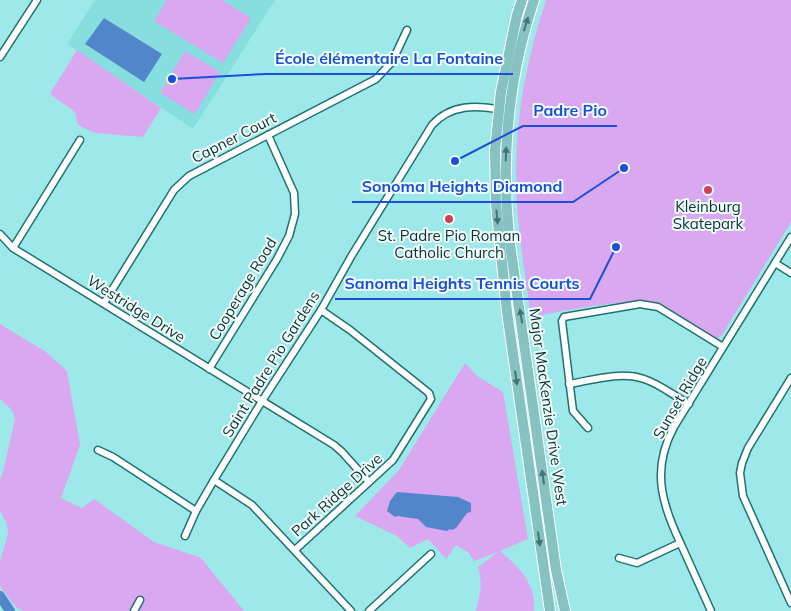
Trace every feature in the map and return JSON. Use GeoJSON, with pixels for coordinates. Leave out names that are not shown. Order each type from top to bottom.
{"type":"FeatureCollection","features":[{"type":"Feature","properties":{"kind":"main road","name":"Major MacKenzie Drive West"},"geometry":{"type":"LineString","coordinates":[[522,0],[507,60],[504,110],[506,140],[505,175],[509,238],[553,551],[565,611]]}},
{"type":"Feature","properties":{"kind":"main road","name":"Major MacKenzie Drive West"},"geometry":{"type":"LineString","coordinates":[[534,0],[504,110],[495,167],[498,230],[507,312],[550,611]]}},
{"type":"Feature","properties":{"kind":"street"},"geometry":{"type":"LineString","coordinates":[[0,57],[2,48],[38,0]]}},
{"type":"Feature","properties":{"kind":"street","name":"Capner Court"},"geometry":{"type":"LineString","coordinates":[[104,303],[174,190],[189,176],[376,79],[392,62],[407,30]]}},
{"type":"Feature","properties":{"kind":"street","name":"Saint Padre Pio Gardens"},"geometry":{"type":"LineString","coordinates":[[185,536],[196,511],[262,400],[321,310],[356,248],[435,121],[451,111],[466,107],[486,107],[504,110]]}},
{"type":"Feature","properties":{"kind":"street","name":"Cooperage Road"},"geometry":{"type":"LineString","coordinates":[[209,369],[277,259],[288,236],[295,214],[294,193],[268,135]]}},
{"type":"Feature","properties":{"kind":"street"},"geometry":{"type":"LineString","coordinates":[[13,248],[80,140]]}},
{"type":"Feature","properties":{"kind":"street","name":"Westridge Drive"},"geometry":{"type":"LineString","coordinates":[[0,234],[13,248],[262,400],[342,452],[369,482]]}},
{"type":"Feature","properties":{"kind":"street","name":"Sunset Ridge"},"geometry":{"type":"LineString","coordinates":[[711,611],[665,508],[661,475],[663,456],[667,443],[688,404],[791,237]]}},
{"type":"Feature","properties":{"kind":"street"},"geometry":{"type":"LineString","coordinates":[[775,263],[791,273]]}},
{"type":"Feature","properties":{"kind":"street"},"geometry":{"type":"LineString","coordinates":[[588,428],[573,411],[562,321],[564,317],[640,304],[658,307],[723,347]]}},
{"type":"Feature","properties":{"kind":"street","name":"Park Ridge Drive"},"geometry":{"type":"LineString","coordinates":[[295,550],[394,460],[431,398],[429,394],[350,330],[321,310]]}},
{"type":"Feature","properties":{"kind":"street"},"geometry":{"type":"LineString","coordinates":[[570,384],[623,376],[638,377],[651,381],[688,404]]}},
{"type":"Feature","properties":{"kind":"street"},"geometry":{"type":"LineString","coordinates":[[791,378],[745,455],[740,472],[743,496],[791,604]]}},
{"type":"Feature","properties":{"kind":"street"},"geometry":{"type":"LineString","coordinates":[[98,450],[113,457],[196,511]]}},
{"type":"Feature","properties":{"kind":"street"},"geometry":{"type":"LineString","coordinates":[[214,480],[252,505],[351,611]]}},
{"type":"Feature","properties":{"kind":"street"},"geometry":{"type":"LineString","coordinates":[[618,558],[637,563],[680,543]]}},
{"type":"Feature","properties":{"kind":"street"},"geometry":{"type":"LineString","coordinates":[[369,611],[431,554]]}},
{"type":"Feature","properties":{"kind":"street"},"geometry":{"type":"LineString","coordinates":[[134,611],[140,600]]}},
{"type":"Feature","properties":{"kind":"shaded area"},"geometry":{"type":"Polygon","coordinates":[[[95,0],[275,0],[193,129],[67,44],[95,0]]]}},
{"type":"Feature","properties":{"kind":"shaded area"},"geometry":{"type":"Polygon","coordinates":[[[167,0],[222,0],[251,18],[223,63],[154,21],[167,0]]]}},
{"type":"Feature","properties":{"kind":"shaded area"},"geometry":{"type":"Polygon","coordinates":[[[546,0],[791,0],[791,222],[722,335],[717,339],[668,309],[649,303],[617,303],[531,317],[518,222],[516,165],[521,102],[529,61],[546,0]]]}},
{"type":"Feature","properties":{"kind":"shaded area"},"geometry":{"type":"Polygon","coordinates":[[[104,18],[162,54],[144,82],[85,44],[104,18]]]}},
{"type":"Feature","properties":{"kind":"shaded area"},"geometry":{"type":"Polygon","coordinates":[[[77,50],[161,108],[143,137],[95,133],[78,125],[75,112],[50,94],[77,50]]]}},
{"type":"Feature","properties":{"kind":"shaded area"},"geometry":{"type":"Polygon","coordinates":[[[185,51],[220,72],[195,114],[160,93],[185,51]]]}},
{"type":"Feature","properties":{"kind":"shaded area"},"geometry":{"type":"Polygon","coordinates":[[[0,324],[46,352],[67,371],[80,445],[61,498],[82,508],[94,499],[154,542],[201,558],[244,611],[23,611],[16,607],[0,584],[0,561],[8,534],[7,524],[0,511],[0,480],[15,419],[12,410],[0,399],[0,324]]]}},
{"type":"Feature","properties":{"kind":"shaded area"},"geometry":{"type":"Polygon","coordinates":[[[465,363],[477,376],[503,392],[528,539],[500,551],[525,577],[532,593],[534,611],[476,611],[481,584],[478,567],[498,552],[474,561],[468,552],[456,545],[446,559],[428,539],[410,548],[397,536],[355,516],[399,470],[465,363]]]}},
{"type":"Feature","properties":{"kind":"shaded area"},"geometry":{"type":"Polygon","coordinates":[[[397,492],[458,497],[471,503],[471,512],[467,513],[456,528],[452,530],[447,531],[426,527],[418,519],[395,517],[387,511],[390,501],[397,492]]]}},
{"type":"Feature","properties":{"kind":"waterway"},"geometry":{"type":"LineString","coordinates":[[0,596],[10,611]]}},
{"type":"Feature","properties":{"kind":"place","name":"École élémentaire La Fontaine"},"geometry":{"type":"Point","coordinates":[172,79]}},
{"type":"Feature","properties":{"kind":"place","name":"Padre Pio"},"geometry":{"type":"Point","coordinates":[455,161]}},
{"type":"Feature","properties":{"kind":"place","name":"Sonoma Heights Diamond"},"geometry":{"type":"Point","coordinates":[624,168]}},
{"type":"Feature","properties":{"kind":"place","name":"Kleinburg Skatepark"},"geometry":{"type":"Point","coordinates":[708,190]}},
{"type":"Feature","properties":{"kind":"place","name":"St. Padre Pio Roman Catholic Church"},"geometry":{"type":"Point","coordinates":[449,219]}},
{"type":"Feature","properties":{"kind":"place","name":"Sanoma Heights Tennis Courts"},"geometry":{"type":"Point","coordinates":[616,247]}}]}
